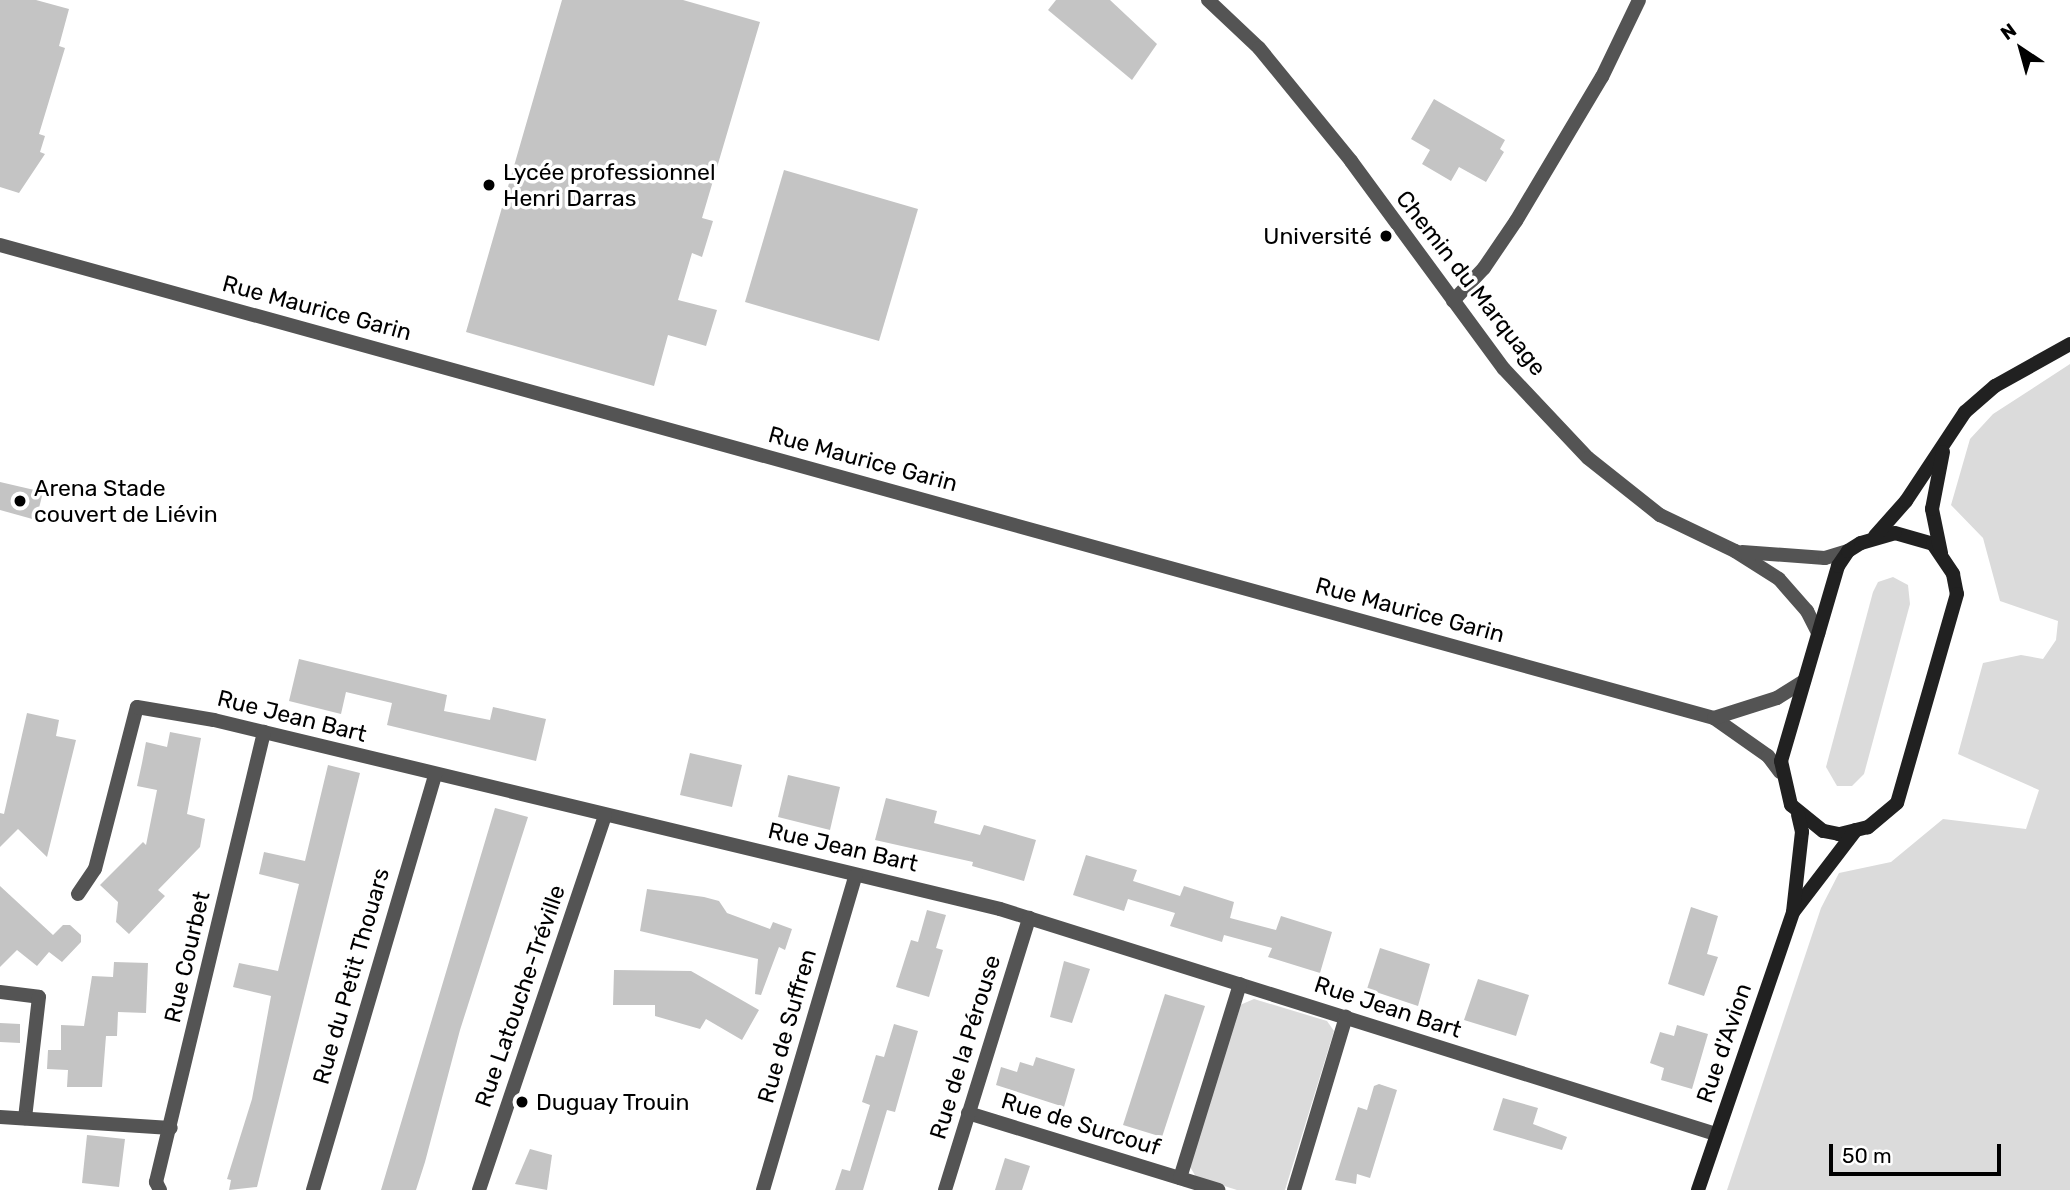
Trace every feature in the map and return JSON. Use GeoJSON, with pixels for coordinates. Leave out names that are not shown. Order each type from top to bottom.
{"type":"FeatureCollection","features":[{"type":"Feature","properties":{"kind":"street","name":"Chemin du Marquage"},"geometry":{"type":"LineString","coordinates":[[1208,0],[1259,48],[1351,161],[1504,369],[1588,458],[1660,515],[1735,551],[1792,591],[1818,634]]}},
{"type":"Feature","properties":{"kind":"street"},"geometry":{"type":"LineString","coordinates":[[1453,301],[1484,268],[1516,221],[1602,77],[1639,0]]}},
{"type":"Feature","properties":{"kind":"street","name":"Rue Maurice Garin"},"geometry":{"type":"LineString","coordinates":[[0,245],[1714,718],[1768,756],[1780,772]]}},
{"type":"Feature","properties":{"kind":"street"},"geometry":{"type":"LineString","coordinates":[[1780,772],[1838,566],[1848,551],[1875,536],[1944,445],[1965,412],[1995,386],[2070,344]]}},
{"type":"Feature","properties":{"kind":"street"},"geometry":{"type":"LineString","coordinates":[[1941,554],[1932,509],[1944,445]]}},
{"type":"Feature","properties":{"kind":"street"},"geometry":{"type":"LineString","coordinates":[[1798,814],[1823,831],[1856,830],[1885,814],[1905,789],[1957,594],[1953,574],[1933,544],[1909,535],[1875,536]]}},
{"type":"Feature","properties":{"kind":"street","name":"Chemin du Marquage"},"geometry":{"type":"LineString","coordinates":[[1735,551],[1772,557],[1825,558],[1848,551]]}},
{"type":"Feature","properties":{"kind":"street"},"geometry":{"type":"LineString","coordinates":[[1714,718],[1777,698],[1804,681]]}},
{"type":"Feature","properties":{"kind":"street","name":"Rue Jean Bart"},"geometry":{"type":"LineString","coordinates":[[78,894],[95,869],[137,706],[264,732],[1028,918],[1716,1134]]}},
{"type":"Feature","properties":{"kind":"street","name":"Rue Courbet"},"geometry":{"type":"LineString","coordinates":[[160,1190],[156,1182],[172,1128],[264,732]]}},
{"type":"Feature","properties":{"kind":"street","name":"Rue d'Avion"},"geometry":{"type":"LineString","coordinates":[[1698,1190],[1793,912],[1802,832],[1798,814],[1780,772]]}},
{"type":"Feature","properties":{"kind":"street","name":"Rue du Petit Thouars"},"geometry":{"type":"LineString","coordinates":[[313,1190],[435,775]]}},
{"type":"Feature","properties":{"kind":"street","name":"Rue Latouche-Tréville"},"geometry":{"type":"LineString","coordinates":[[479,1190],[605,816]]}},
{"type":"Feature","properties":{"kind":"street","name":"Rue d'Avion"},"geometry":{"type":"LineString","coordinates":[[1793,912],[1856,830]]}},
{"type":"Feature","properties":{"kind":"street","name":"Rue de Suffren"},"geometry":{"type":"LineString","coordinates":[[763,1190],[856,875]]}},
{"type":"Feature","properties":{"kind":"street","name":"Rue de la Pérouse"},"geometry":{"type":"LineString","coordinates":[[945,1190],[1028,918]]}},
{"type":"Feature","properties":{"kind":"street"},"geometry":{"type":"LineString","coordinates":[[1180,1178],[1240,984]]}},
{"type":"Feature","properties":{"kind":"street"},"geometry":{"type":"LineString","coordinates":[[0,992],[39,997],[25,1118]]}},
{"type":"Feature","properties":{"kind":"street"},"geometry":{"type":"LineString","coordinates":[[1294,1190],[1346,1017]]}},
{"type":"Feature","properties":{"kind":"street","name":"Rue de Surcouf"},"geometry":{"type":"LineString","coordinates":[[968,1113],[1218,1190]]}},
{"type":"Feature","properties":{"kind":"street"},"geometry":{"type":"LineString","coordinates":[[0,1116],[172,1128]]}},
{"type":"Feature","properties":{"kind":"shaded area"},"geometry":{"type":"Polygon","coordinates":[[[2070,364],[2070,1190],[1727,1190],[1821,908],[1839,873],[1891,862],[1943,819],[2026,829],[2039,790],[1958,754],[1983,663],[2021,655],[2043,659],[2056,640],[2058,621],[2000,601],[1983,538],[1951,505],[1970,439],[1993,414],[2070,364]]]}},
{"type":"Feature","properties":{"kind":"shaded area"},"geometry":{"type":"Polygon","coordinates":[[[1893,577],[1908,585],[1910,604],[1864,774],[1852,786],[1837,786],[1826,767],[1873,592],[1878,582],[1893,577]]]}},
{"type":"Feature","properties":{"kind":"shaded area"},"geometry":{"type":"Polygon","coordinates":[[[1254,999],[1327,1021],[1334,1031],[1285,1190],[1237,1190],[1196,1177],[1189,1165],[1240,1005],[1254,999]]]}},
{"type":"Feature","properties":{"kind":"building"},"geometry":{"type":"Polygon","coordinates":[[[0,0],[36,0],[69,9],[59,46],[65,48],[39,134],[45,136],[40,152],[45,154],[19,193],[0,187],[0,0]]]}},
{"type":"Feature","properties":{"kind":"building"},"geometry":{"type":"Polygon","coordinates":[[[562,0],[683,0],[760,22],[702,218],[713,221],[702,257],[692,253],[678,300],[717,310],[706,346],[668,335],[654,386],[466,332],[562,0]]]}},
{"type":"Feature","properties":{"kind":"building"},"geometry":{"type":"Polygon","coordinates":[[[1056,0],[1110,0],[1157,44],[1132,80],[1048,10],[1056,0]]]}},
{"type":"Feature","properties":{"kind":"building"},"geometry":{"type":"Polygon","coordinates":[[[1434,99],[1505,140],[1500,149],[1504,152],[1486,182],[1459,167],[1451,181],[1422,164],[1430,150],[1411,139],[1434,99]]]}},
{"type":"Feature","properties":{"kind":"building"},"geometry":{"type":"Polygon","coordinates":[[[784,170],[918,209],[879,341],[745,302],[784,170]]]}},
{"type":"Feature","properties":{"kind":"building","name":"Arena Stade couvert de Liévin"},"geometry":{"type":"Polygon","coordinates":[[[0,482],[43,492],[36,520],[0,510],[0,482]]]}},
{"type":"Feature","properties":{"kind":"building"},"geometry":{"type":"Polygon","coordinates":[[[299,659],[447,695],[444,711],[490,720],[493,707],[546,719],[536,761],[387,725],[392,703],[346,692],[341,714],[289,701],[299,659]]]}},
{"type":"Feature","properties":{"kind":"building"},"geometry":{"type":"Polygon","coordinates":[[[27,713],[59,720],[56,736],[76,740],[47,857],[18,829],[0,847],[0,813],[4,814],[27,713]]]}},
{"type":"Feature","properties":{"kind":"building"},"geometry":{"type":"Polygon","coordinates":[[[170,732],[201,738],[187,814],[205,819],[200,847],[158,890],[165,896],[129,934],[116,922],[118,902],[100,885],[143,842],[146,845],[157,790],[137,786],[146,742],[167,747],[170,732]]]}},
{"type":"Feature","properties":{"kind":"building"},"geometry":{"type":"Polygon","coordinates":[[[690,753],[742,765],[732,807],[680,795],[690,753]]]}},
{"type":"Feature","properties":{"kind":"building"},"geometry":{"type":"Polygon","coordinates":[[[328,765],[360,773],[257,1187],[229,1190],[231,1180],[227,1179],[252,1099],[271,996],[233,987],[239,963],[278,971],[299,884],[259,874],[264,852],[305,861],[328,765]]]}},
{"type":"Feature","properties":{"kind":"building"},"geometry":{"type":"Polygon","coordinates":[[[788,775],[840,787],[830,830],[778,817],[788,775]]]}},
{"type":"Feature","properties":{"kind":"building"},"geometry":{"type":"Polygon","coordinates":[[[886,798],[937,811],[934,823],[980,835],[984,825],[1036,840],[1024,881],[972,866],[973,862],[875,840],[886,798]]]}},
{"type":"Feature","properties":{"kind":"building"},"geometry":{"type":"Polygon","coordinates":[[[495,808],[528,817],[460,1030],[416,1190],[381,1190],[495,808]]]}},
{"type":"Feature","properties":{"kind":"building"},"geometry":{"type":"Polygon","coordinates":[[[1086,855],[1137,870],[1133,881],[1180,896],[1184,886],[1234,902],[1230,918],[1276,930],[1281,916],[1332,932],[1320,973],[1268,957],[1272,948],[1224,935],[1222,942],[1170,926],[1175,913],[1128,899],[1124,911],[1073,895],[1086,855]]]}},
{"type":"Feature","properties":{"kind":"building"},"geometry":{"type":"Polygon","coordinates":[[[0,886],[53,935],[63,925],[70,925],[81,935],[81,942],[62,962],[49,952],[37,966],[17,950],[0,967],[0,886]]]}},
{"type":"Feature","properties":{"kind":"building"},"geometry":{"type":"Polygon","coordinates":[[[647,889],[719,901],[727,913],[770,929],[773,922],[792,929],[785,950],[779,947],[761,995],[755,994],[758,959],[640,931],[647,889]]]}},
{"type":"Feature","properties":{"kind":"building"},"geometry":{"type":"Polygon","coordinates":[[[1691,907],[1718,916],[1707,954],[1718,957],[1704,996],[1668,984],[1691,907]]]}},
{"type":"Feature","properties":{"kind":"building"},"geometry":{"type":"Polygon","coordinates":[[[927,910],[946,915],[936,948],[943,950],[929,997],[896,987],[911,940],[918,942],[927,910]]]}},
{"type":"Feature","properties":{"kind":"building"},"geometry":{"type":"Polygon","coordinates":[[[1380,948],[1430,964],[1418,1006],[1367,989],[1380,948]]]}},
{"type":"Feature","properties":{"kind":"building"},"geometry":{"type":"Polygon","coordinates":[[[1064,961],[1090,969],[1072,1023],[1050,1017],[1064,961]]]}},
{"type":"Feature","properties":{"kind":"building"},"geometry":{"type":"Polygon","coordinates":[[[114,962],[148,963],[146,1013],[118,1012],[117,1036],[106,1036],[102,1087],[67,1087],[68,1070],[47,1069],[48,1050],[61,1050],[61,1025],[84,1026],[92,976],[113,977],[114,962]]]}},
{"type":"Feature","properties":{"kind":"building"},"geometry":{"type":"Polygon","coordinates":[[[614,970],[691,971],[759,1010],[742,1040],[706,1019],[700,1029],[655,1016],[655,1005],[613,1005],[614,970]]]}},
{"type":"Feature","properties":{"kind":"building"},"geometry":{"type":"Polygon","coordinates":[[[1478,979],[1529,995],[1516,1036],[1464,1020],[1478,979]]]}},
{"type":"Feature","properties":{"kind":"building"},"geometry":{"type":"Polygon","coordinates":[[[1165,994],[1205,1006],[1162,1137],[1123,1125],[1165,994]]]}},
{"type":"Feature","properties":{"kind":"building"},"geometry":{"type":"Polygon","coordinates":[[[0,1023],[20,1024],[20,1043],[0,1042],[0,1023]]]}},
{"type":"Feature","properties":{"kind":"building"},"geometry":{"type":"Polygon","coordinates":[[[894,1024],[918,1031],[895,1112],[887,1110],[863,1190],[835,1190],[842,1169],[850,1171],[870,1105],[862,1102],[876,1055],[884,1057],[894,1024]]]}},
{"type":"Feature","properties":{"kind":"building"},"geometry":{"type":"Polygon","coordinates":[[[1677,1025],[1708,1034],[1692,1089],[1661,1080],[1664,1068],[1650,1063],[1660,1032],[1674,1036],[1677,1025]]]}},
{"type":"Feature","properties":{"kind":"building"},"geometry":{"type":"Polygon","coordinates":[[[1036,1057],[1075,1069],[1064,1107],[996,1085],[1001,1067],[1017,1072],[1020,1062],[1033,1066],[1036,1057]]]}},
{"type":"Feature","properties":{"kind":"building"},"geometry":{"type":"Polygon","coordinates":[[[1379,1084],[1397,1090],[1370,1178],[1357,1174],[1356,1184],[1335,1180],[1358,1107],[1367,1110],[1374,1086],[1379,1084]]]}},
{"type":"Feature","properties":{"kind":"building"},"geometry":{"type":"Polygon","coordinates":[[[1503,1098],[1538,1108],[1533,1124],[1567,1137],[1562,1150],[1493,1130],[1503,1098]]]}},
{"type":"Feature","properties":{"kind":"building"},"geometry":{"type":"Polygon","coordinates":[[[87,1135],[125,1139],[119,1187],[82,1183],[87,1135]]]}},
{"type":"Feature","properties":{"kind":"building"},"geometry":{"type":"Polygon","coordinates":[[[530,1149],[552,1155],[547,1190],[515,1184],[530,1149]]]}},
{"type":"Feature","properties":{"kind":"building"},"geometry":{"type":"Polygon","coordinates":[[[1005,1158],[1030,1166],[1022,1190],[995,1190],[1005,1158]]]}},
{"type":"Feature","properties":{"kind":"place","name":"Lycée professionnel Henri Darras"},"geometry":{"type":"Point","coordinates":[489,185]}},
{"type":"Feature","properties":{"kind":"place","name":"Université"},"geometry":{"type":"Point","coordinates":[1386,236]}},
{"type":"Feature","properties":{"kind":"place","name":"Arena Stade couvert de Liévin"},"geometry":{"type":"Point","coordinates":[20,501]}},
{"type":"Feature","properties":{"kind":"place","name":"Duguay Trouin"},"geometry":{"type":"Point","coordinates":[522,1102]}}]}
